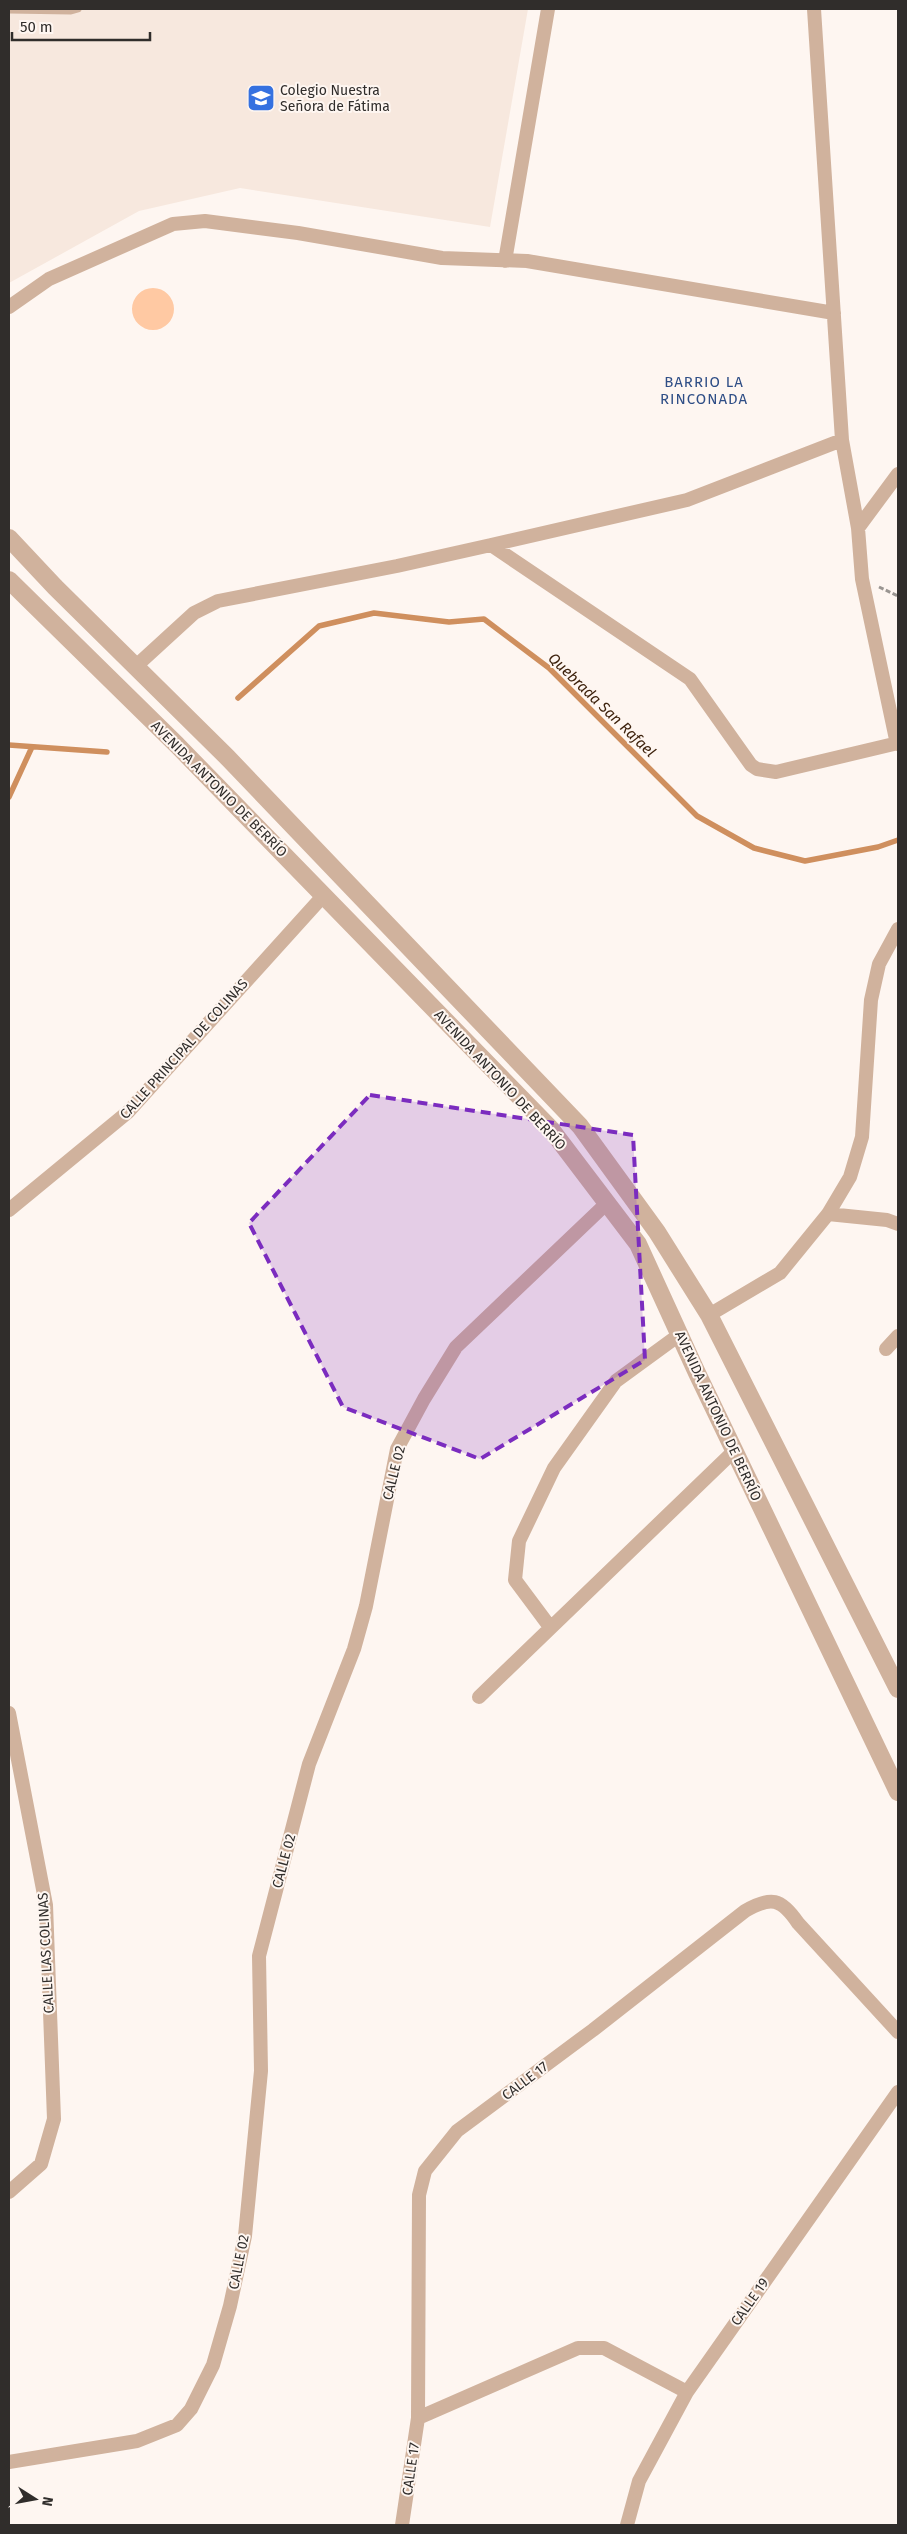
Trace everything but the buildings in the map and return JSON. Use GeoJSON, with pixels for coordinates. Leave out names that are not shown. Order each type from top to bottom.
{"type":"FeatureCollection","features":[{"type":"Feature","properties":{"kind":"street"},"geometry":{"type":"LineString","coordinates":[[505,261],[548,9]]}},
{"type":"Feature","properties":{"kind":"street"},"geometry":{"type":"LineString","coordinates":[[491,544],[690,679],[751,765],[757,769],[776,772],[898,744],[862,579],[858,528],[842,440],[814,9]]}},
{"type":"Feature","properties":{"kind":"street"},"geometry":{"type":"LineString","coordinates":[[9,307],[49,279],[173,224],[205,221],[298,233],[442,258],[527,261],[834,312]]}},
{"type":"Feature","properties":{"kind":"street"},"geometry":{"type":"LineString","coordinates":[[135,667],[194,613],[218,601],[398,566],[687,500],[842,440]]}},
{"type":"Feature","properties":{"kind":"street"},"geometry":{"type":"LineString","coordinates":[[858,528],[898,474]]}},
{"type":"Feature","properties":{"kind":"street","name":"AVENIDA ANTONIO DE BERRÍO"},"geometry":{"type":"LineString","coordinates":[[9,538],[54,587],[228,758],[580,1126],[657,1232],[709,1314],[898,1689]]}},
{"type":"Feature","properties":{"kind":"street","name":"AVENIDA ANTONIO DE BERRÍO"},"geometry":{"type":"LineString","coordinates":[[9,580],[324,895],[550,1128],[638,1244],[734,1451],[898,1792]]}},
{"type":"Feature","properties":{"kind":"street","name":"CALLE PRINCIPAL DE COLINAS"},"geometry":{"type":"LineString","coordinates":[[9,1210],[128,1112],[324,895]]}},
{"type":"Feature","properties":{"kind":"street"},"geometry":{"type":"LineString","coordinates":[[709,1314],[780,1273],[828,1214],[850,1177],[862,1137],[871,1000],[879,964],[898,929]]}},
{"type":"Feature","properties":{"kind":"street","name":"CALLE 02"},"geometry":{"type":"LineString","coordinates":[[9,2462],[137,2441],[177,2425],[191,2409],[213,2365],[230,2306],[244,2236],[262,2071],[259,1956],[309,1764],[354,1650],[366,1606],[397,1449],[424,1399],[456,1347],[607,1203]]}},
{"type":"Feature","properties":{"kind":"street"},"geometry":{"type":"LineString","coordinates":[[828,1214],[887,1220],[898,1224]]}},
{"type":"Feature","properties":{"kind":"street"},"geometry":{"type":"LineString","coordinates":[[550,1627],[515,1580],[519,1541],[554,1468],[616,1381],[679,1335]]}},
{"type":"Feature","properties":{"kind":"street"},"geometry":{"type":"LineString","coordinates":[[886,1348],[898,1336]]}},
{"type":"Feature","properties":{"kind":"street"},"geometry":{"type":"LineString","coordinates":[[479,1697],[734,1451]]}},
{"type":"Feature","properties":{"kind":"street","name":"CALLE LAS COLINAS"},"geometry":{"type":"LineString","coordinates":[[9,1713],[46,1905],[54,2119],[41,2164],[9,2192]]}},
{"type":"Feature","properties":{"kind":"street","name":"CALLE 17"},"geometry":{"type":"LineString","coordinates":[[402,2525],[418,2418],[419,2195],[425,2171],[457,2131],[593,2030],[745,1911],[761,1902],[776,1901],[789,1910],[798,1923],[898,2032]]}},
{"type":"Feature","properties":{"kind":"street","name":"CALLE 19"},"geometry":{"type":"LineString","coordinates":[[627,2525],[639,2482],[688,2392],[898,2092]]}},
{"type":"Feature","properties":{"kind":"street"},"geometry":{"type":"LineString","coordinates":[[418,2418],[578,2348],[604,2348],[688,2392]]}},
{"type":"Feature","properties":{"kind":"lane"},"geometry":{"type":"LineString","coordinates":[[9,10],[78,9]]}},
{"type":"Feature","properties":{"kind":"highlighted area"},"geometry":{"type":"Polygon","coordinates":[[[370,1095],[633,1135],[645,1360],[480,1459],[343,1407],[249,1223],[370,1095]]]}},
{"type":"Feature","properties":{"kind":"shaded area","name":"Colegio Nuestra Señora de Fátima"},"geometry":{"type":"Polygon","coordinates":[[[9,9],[528,9],[490,227],[240,188],[139,211],[9,283],[9,9]]]}},
{"type":"Feature","properties":{"kind":"shaded area"},"geometry":{"type":"Polygon","coordinates":[[[149,288],[157,288],[168,294],[174,309],[168,324],[157,330],[149,330],[138,324],[132,313],[132,305],[138,294],[149,288]]]}},
{"type":"Feature","properties":{"kind":"waterway","name":"Quebrada San Rafael"},"geometry":{"type":"LineString","coordinates":[[238,698],[319,626],[374,613],[449,622],[484,619],[549,668],[697,816],[754,848],[805,861],[878,847],[898,840]]}},
{"type":"Feature","properties":{"kind":"waterway","name":"Quebrada San Rafael"},"geometry":{"type":"LineString","coordinates":[[9,745],[107,752]]}},
{"type":"Feature","properties":{"kind":"waterway"},"geometry":{"type":"LineString","coordinates":[[9,797],[32,747]]}},
{"type":"Feature","properties":{"kind":"place","name":"Colegio Nuestra Señora de Fátima"},"geometry":{"type":"Point","coordinates":[261,98]}},
{"type":"Feature","properties":{"kind":"district","name":"BARRIO LA RINCONADA"},"geometry":{"type":"Point","coordinates":[704,390]}}]}
